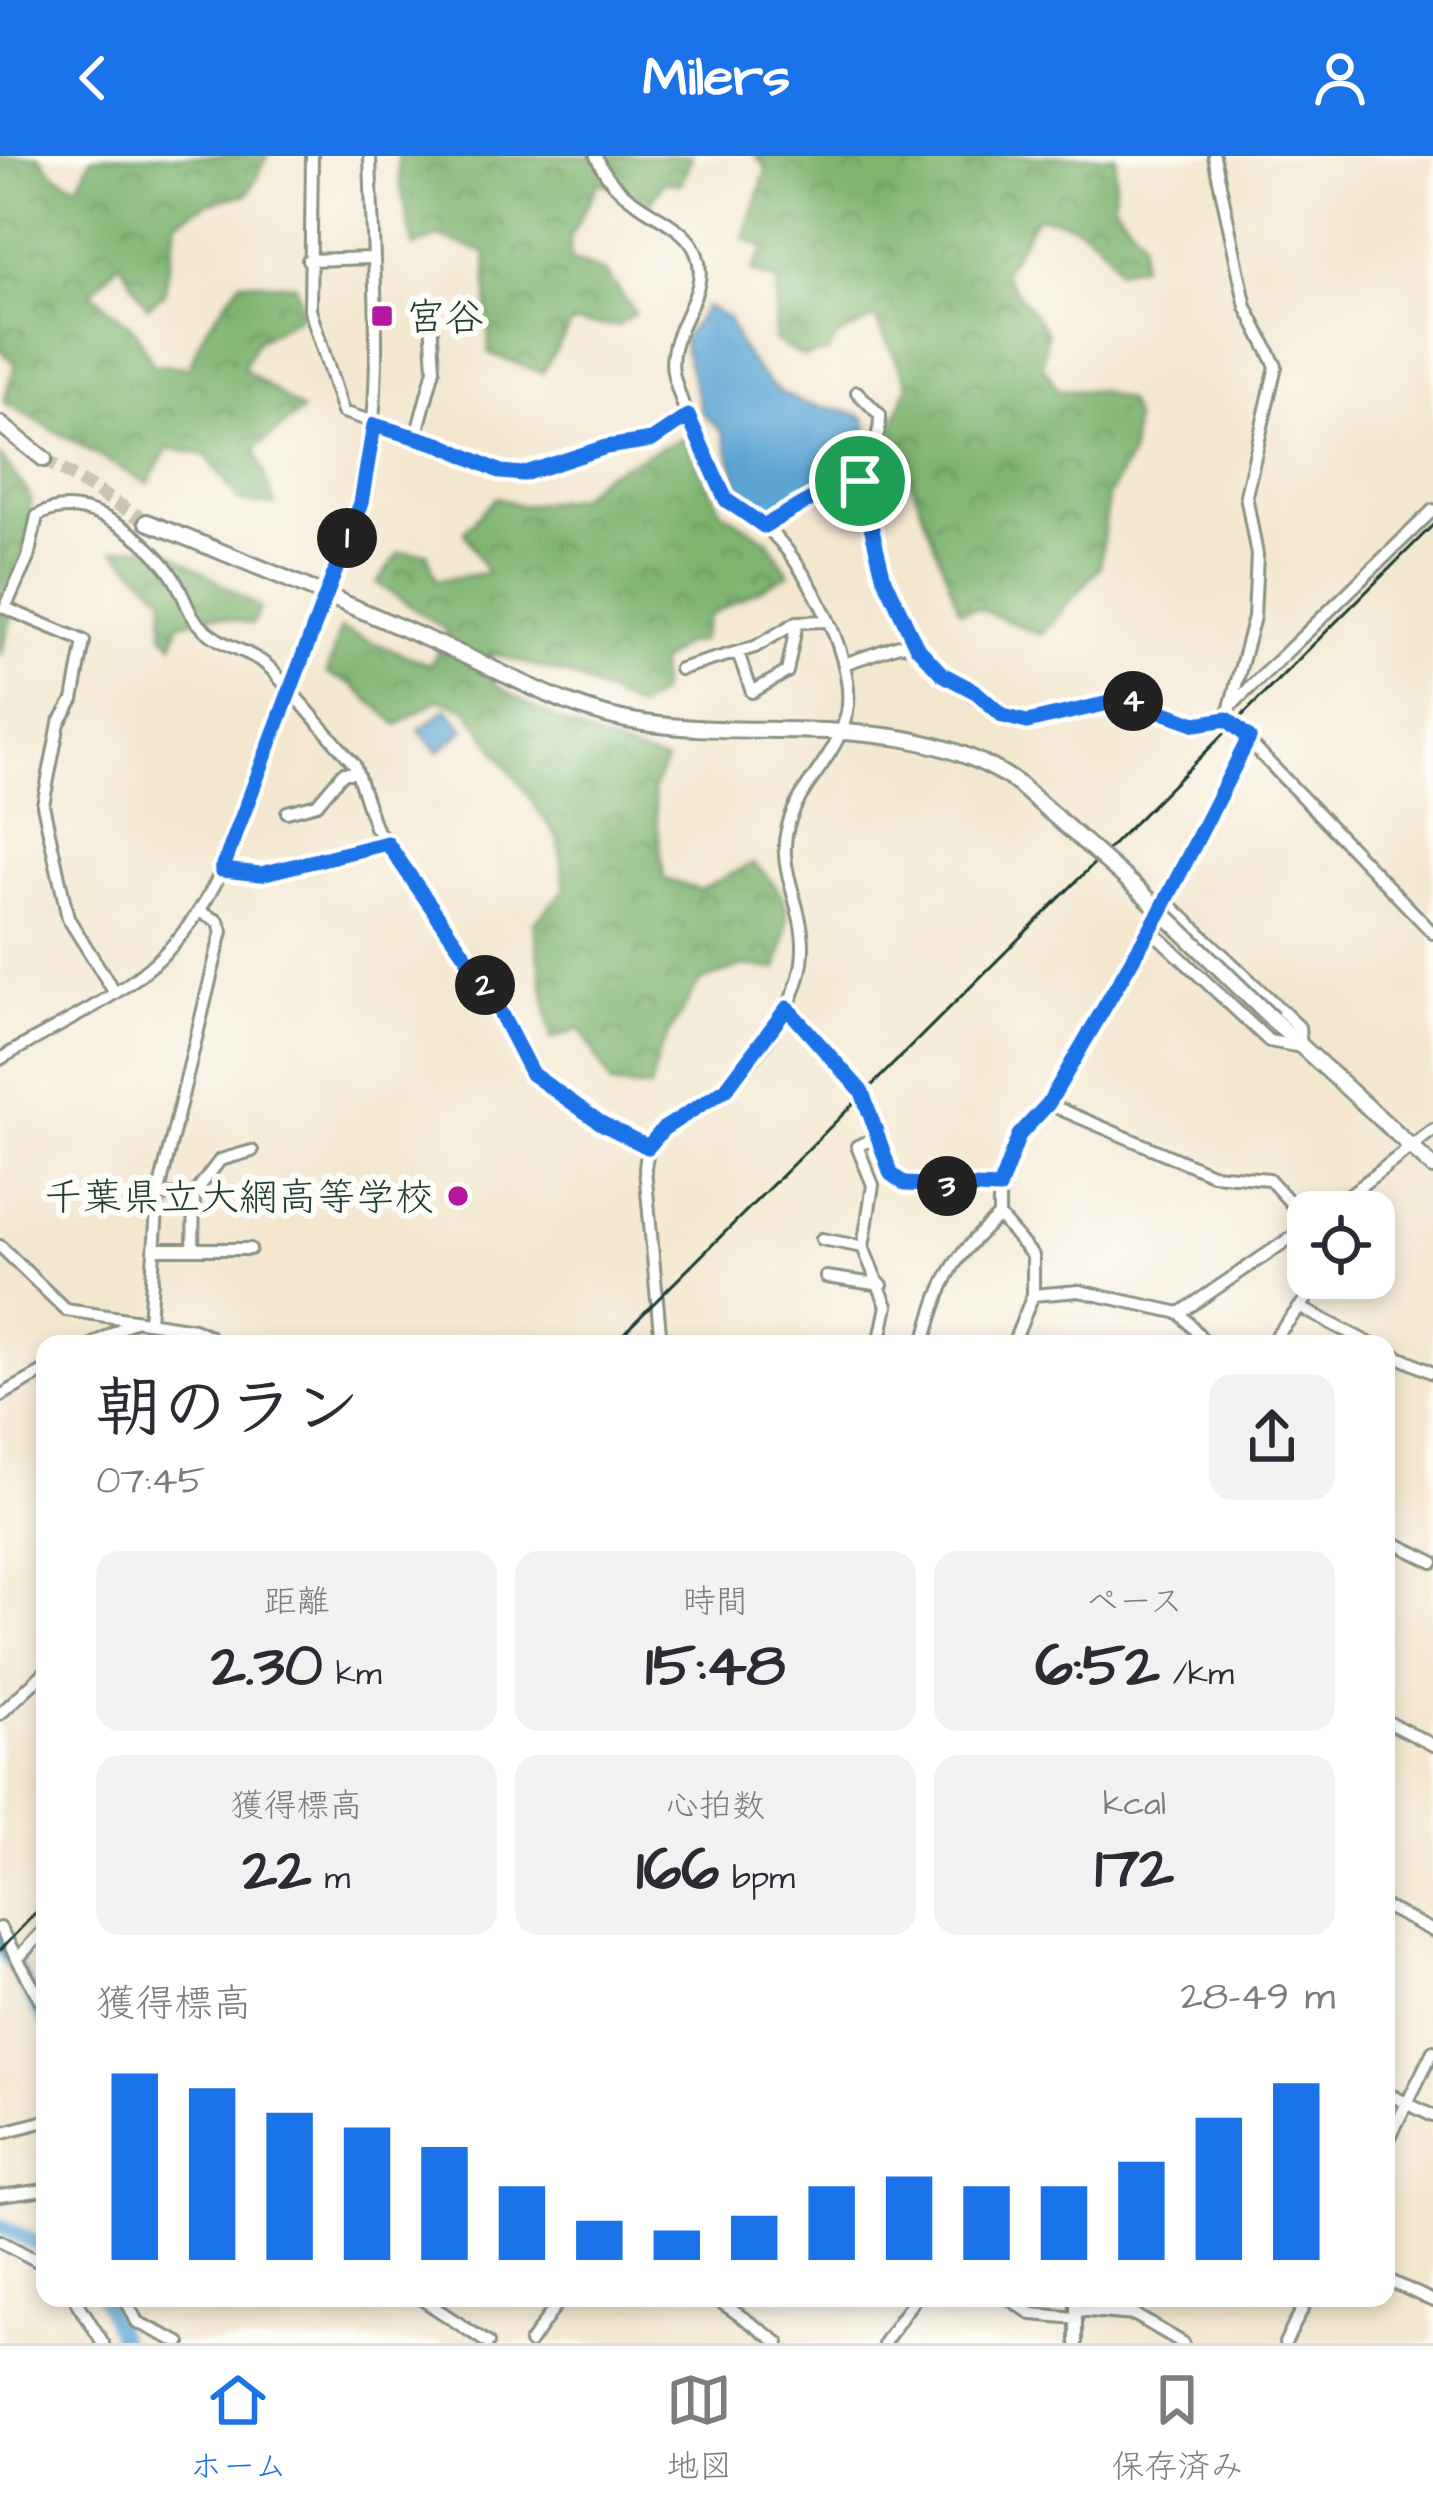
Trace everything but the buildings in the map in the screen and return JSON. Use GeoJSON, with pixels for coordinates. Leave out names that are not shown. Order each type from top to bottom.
{"type":"FeatureCollection","features":[{"type":"Feature","properties":{"kind":"main road"},"geometry":{"type":"LineString","coordinates":[[0,424],[44,459]]}},
{"type":"Feature","properties":{"kind":"main road"},"geometry":{"type":"LineString","coordinates":[[147,522],[327,595],[585,711],[643,723],[740,732],[841,732],[948,749],[1016,783],[1140,891],[1301,1048],[1433,1167]]}},
{"type":"Feature","properties":{"kind":"street"},"geometry":{"type":"LineString","coordinates":[[312,156],[310,310],[336,401],[354,419],[416,437],[501,472],[523,474],[606,447],[652,440],[688,416]]}},
{"type":"Feature","properties":{"kind":"street"},"geometry":{"type":"LineString","coordinates":[[0,1060],[115,993],[166,957],[202,913],[222,870],[361,503],[374,425],[370,156]]}},
{"type":"Feature","properties":{"kind":"street"},"geometry":{"type":"LineString","coordinates":[[596,156],[608,184],[688,239],[699,259],[699,279],[672,357],[688,416],[726,500],[764,526],[805,574],[844,664],[848,706],[835,753],[788,825],[783,860],[804,922],[799,977],[787,1008],[726,1089],[663,1129],[648,1147],[660,1335]]}},
{"type":"Feature","properties":{"kind":"street"},"geometry":{"type":"LineString","coordinates":[[1214,156],[1249,320],[1271,349],[1276,366],[1246,495],[1257,555],[1254,617],[1227,719]]}},
{"type":"Feature","properties":{"kind":"street"},"geometry":{"type":"LineString","coordinates":[[308,260],[372,258]]}},
{"type":"Feature","properties":{"kind":"street"},"geometry":{"type":"LineString","coordinates":[[416,437],[434,369],[431,320]]}},
{"type":"Feature","properties":{"kind":"street"},"geometry":{"type":"LineString","coordinates":[[857,392],[880,416],[880,433],[860,481],[883,575],[916,646],[942,674],[976,692],[1003,716],[1027,722],[1126,699],[1196,724],[1227,719],[1433,933]]}},
{"type":"Feature","properties":{"kind":"street"},"geometry":{"type":"LineString","coordinates":[[764,526],[820,494],[860,481]]}},
{"type":"Feature","properties":{"kind":"street"},"geometry":{"type":"LineString","coordinates":[[115,993],[68,918],[43,805],[59,723],[73,700],[84,641],[5,608],[28,558],[37,516],[52,507],[83,508],[133,536],[178,585],[189,616],[215,639],[265,658],[333,734],[357,773],[374,827],[487,987],[532,1074],[601,1123],[648,1147]]}},
{"type":"Feature","properties":{"kind":"street"},"geometry":{"type":"LineString","coordinates":[[1233,705],[1433,510]]}},
{"type":"Feature","properties":{"kind":"street"},"geometry":{"type":"LineString","coordinates":[[680,669],[738,652],[797,622],[826,621]]}},
{"type":"Feature","properties":{"kind":"street"},"geometry":{"type":"LineString","coordinates":[[738,652],[752,692],[767,687],[788,672],[797,622]]}},
{"type":"Feature","properties":{"kind":"street"},"geometry":{"type":"LineString","coordinates":[[844,664],[899,645],[916,646]]}},
{"type":"Feature","properties":{"kind":"street"},"geometry":{"type":"LineString","coordinates":[[1033,1295],[1033,1256],[999,1216],[999,1188],[1019,1135],[1048,1104],[1150,929],[1249,738]]}},
{"type":"Feature","properties":{"kind":"street"},"geometry":{"type":"LineString","coordinates":[[287,812],[317,804],[343,773],[357,773]]}},
{"type":"Feature","properties":{"kind":"street"},"geometry":{"type":"LineString","coordinates":[[222,870],[261,874],[387,843]]}},
{"type":"Feature","properties":{"kind":"street"},"geometry":{"type":"LineString","coordinates":[[1150,929],[1269,1041],[1301,1048],[1299,1027],[1166,901]]}},
{"type":"Feature","properties":{"kind":"street"},"geometry":{"type":"LineString","coordinates":[[149,1322],[158,1196],[222,931],[218,921],[202,913]]}},
{"type":"Feature","properties":{"kind":"street"},"geometry":{"type":"LineString","coordinates":[[787,1008],[862,1092],[891,1174],[905,1184],[999,1188]]}},
{"type":"Feature","properties":{"kind":"street"},"geometry":{"type":"LineString","coordinates":[[1048,1104],[1212,1174],[1261,1176],[1287,1196]]}},
{"type":"Feature","properties":{"kind":"street"},"geometry":{"type":"LineString","coordinates":[[1354,1191],[1433,1130]]}},
{"type":"Feature","properties":{"kind":"street"},"geometry":{"type":"LineString","coordinates":[[876,1138],[857,1146],[873,1185],[863,1247],[887,1306],[881,1335]]}},
{"type":"Feature","properties":{"kind":"street"},"geometry":{"type":"LineString","coordinates":[[193,1249],[194,1194],[220,1160],[252,1151]]}},
{"type":"Feature","properties":{"kind":"street"},"geometry":{"type":"LineString","coordinates":[[158,1196],[194,1194]]}},
{"type":"Feature","properties":{"kind":"street"},"geometry":{"type":"LineString","coordinates":[[926,1335],[938,1289],[959,1250],[999,1216]]}},
{"type":"Feature","properties":{"kind":"street"},"geometry":{"type":"LineString","coordinates":[[822,1239],[863,1247]]}},
{"type":"Feature","properties":{"kind":"street"},"geometry":{"type":"LineString","coordinates":[[1180,1313],[1287,1239]]}},
{"type":"Feature","properties":{"kind":"street"},"geometry":{"type":"LineString","coordinates":[[0,1246],[66,1310],[194,1329],[207,1335]]}},
{"type":"Feature","properties":{"kind":"street"},"geometry":{"type":"LineString","coordinates":[[157,1249],[250,1249]]}},
{"type":"Feature","properties":{"kind":"street"},"geometry":{"type":"LineString","coordinates":[[826,1277],[882,1285]]}},
{"type":"Feature","properties":{"kind":"street"},"geometry":{"type":"LineString","coordinates":[[1016,1335],[1025,1302],[1033,1295],[1092,1293],[1180,1313],[1199,1335]]}},
{"type":"Feature","properties":{"kind":"street"},"geometry":{"type":"LineString","coordinates":[[1278,1335],[1301,1308],[1303,1299]]}},
{"type":"Feature","properties":{"kind":"street"},"geometry":{"type":"LineString","coordinates":[[1301,1308],[1354,1335]]}},
{"type":"Feature","properties":{"kind":"street"},"geometry":{"type":"LineString","coordinates":[[109,1335],[133,1322]]}},
{"type":"Feature","properties":{"kind":"street"},"geometry":{"type":"LineString","coordinates":[[1395,1355],[1433,1373]]}},
{"type":"Feature","properties":{"kind":"street"},"geometry":{"type":"LineString","coordinates":[[0,1396],[36,1376]]}},
{"type":"Feature","properties":{"kind":"street"},"geometry":{"type":"LineString","coordinates":[[1395,1543],[1433,1562]]}},
{"type":"Feature","properties":{"kind":"street"},"geometry":{"type":"LineString","coordinates":[[0,1714],[36,1680]]}},
{"type":"Feature","properties":{"kind":"street"},"geometry":{"type":"LineString","coordinates":[[1395,1726],[1433,1745]]}},
{"type":"Feature","properties":{"kind":"street"},"geometry":{"type":"LineString","coordinates":[[1395,1911],[1433,1930]]}},
{"type":"Feature","properties":{"kind":"street"},"geometry":{"type":"LineString","coordinates":[[0,1928],[36,1990]]}},
{"type":"Feature","properties":{"kind":"street"},"geometry":{"type":"LineString","coordinates":[[19,1957],[36,1939]]}},
{"type":"Feature","properties":{"kind":"street"},"geometry":{"type":"LineString","coordinates":[[1395,2127],[1433,2051]]}},
{"type":"Feature","properties":{"kind":"street"},"geometry":{"type":"LineString","coordinates":[[1395,2097],[1433,2116]]}},
{"type":"Feature","properties":{"kind":"street"},"geometry":{"type":"LineString","coordinates":[[0,2133],[36,2123]]}},
{"type":"Feature","properties":{"kind":"street"},"geometry":{"type":"LineString","coordinates":[[0,2196],[36,2191]]}},
{"type":"Feature","properties":{"kind":"street"},"geometry":{"type":"LineString","coordinates":[[0,2241],[36,2260]]}},
{"type":"Feature","properties":{"kind":"street"},"geometry":{"type":"LineString","coordinates":[[1395,2283],[1433,2301]]}},
{"type":"Feature","properties":{"kind":"street"},"geometry":{"type":"LineString","coordinates":[[81,2307],[103,2343]]}},
{"type":"Feature","properties":{"kind":"street"},"geometry":{"type":"LineString","coordinates":[[129,2307],[137,2323],[180,2343]]}},
{"type":"Feature","properties":{"kind":"street"},"geometry":{"type":"LineString","coordinates":[[434,2307],[488,2343]]}},
{"type":"Feature","properties":{"kind":"street"},"geometry":{"type":"LineString","coordinates":[[530,2343],[555,2307]]}},
{"type":"Feature","properties":{"kind":"street"},"geometry":{"type":"LineString","coordinates":[[729,2307],[779,2343]]}},
{"type":"Feature","properties":{"kind":"street"},"geometry":{"type":"LineString","coordinates":[[884,2343],[909,2307]]}},
{"type":"Feature","properties":{"kind":"street"},"geometry":{"type":"LineString","coordinates":[[1022,2307],[1032,2314],[1076,2309],[1135,2314],[1183,2343]]}},
{"type":"Feature","properties":{"kind":"street"},"geometry":{"type":"LineString","coordinates":[[1285,2343],[1303,2307]]}},
{"type":"Feature","properties":{"kind":"street"},"geometry":{"type":"LineString","coordinates":[[1076,2309],[1076,2343]]}},
{"type":"Feature","properties":{"kind":"green space"},"geometry":{"type":"Polygon","coordinates":[[[0,156],[40,156],[53,173],[78,186],[91,158],[99,156],[268,156],[248,194],[206,204],[177,221],[164,294],[147,307],[120,262],[91,293],[135,330],[153,365],[189,367],[205,330],[241,281],[296,285],[303,314],[256,342],[243,368],[302,411],[255,449],[275,505],[240,502],[206,455],[168,448],[148,484],[4,402],[15,364],[0,350],[0,156]]]}},
{"type":"Feature","properties":{"kind":"green space"},"geometry":{"type":"Polygon","coordinates":[[[398,156],[692,156],[681,184],[664,181],[650,205],[599,182],[570,237],[570,259],[606,273],[635,313],[618,326],[572,323],[542,373],[489,353],[486,253],[439,237],[413,247],[398,156]]]}},
{"type":"Feature","properties":{"kind":"green space"},"geometry":{"type":"Polygon","coordinates":[[[755,156],[1116,156],[1114,204],[1142,239],[1141,265],[1118,270],[1086,232],[1037,217],[1002,273],[1047,332],[1042,364],[1058,390],[1099,391],[1127,401],[1134,420],[1131,455],[1108,496],[1100,567],[1041,635],[977,608],[960,611],[892,431],[908,384],[875,318],[837,337],[827,353],[803,357],[774,341],[778,282],[752,271],[765,248],[744,239],[767,168],[755,156]]]}},
{"type":"Feature","properties":{"kind":"green space"},"geometry":{"type":"Polygon","coordinates":[[[683,438],[722,511],[768,540],[789,574],[708,616],[701,641],[684,644],[659,663],[660,693],[637,709],[568,675],[490,653],[495,684],[515,697],[578,730],[666,762],[653,789],[664,879],[700,890],[753,863],[783,900],[787,923],[777,969],[742,966],[699,982],[659,1052],[650,1089],[612,1085],[581,1029],[551,1039],[534,923],[565,889],[559,840],[467,709],[439,699],[398,725],[351,684],[327,674],[340,629],[430,665],[448,632],[377,583],[399,553],[427,553],[436,580],[487,573],[464,531],[497,497],[521,506],[578,497],[602,475],[683,438]]]}},
{"type":"Feature","properties":{"kind":"green space"},"geometry":{"type":"Polygon","coordinates":[[[0,456],[30,495],[31,535],[12,575],[12,617],[0,656],[0,456]]]}},
{"type":"Feature","properties":{"kind":"green space"},"geometry":{"type":"Polygon","coordinates":[[[158,544],[260,608],[252,624],[214,615],[179,623],[173,644],[163,634],[164,596],[114,550],[158,544]]]}},
{"type":"Feature","properties":{"kind":"water"},"geometry":{"type":"Polygon","coordinates":[[[706,307],[728,318],[747,356],[776,389],[801,402],[865,418],[868,432],[858,472],[765,510],[740,489],[723,432],[702,413],[682,340],[706,307]]]}},
{"type":"Feature","properties":{"kind":"water"},"geometry":{"type":"Polygon","coordinates":[[[447,708],[465,730],[438,752],[419,730],[447,708]]]}},
{"type":"Feature","properties":{"kind":"waterway"},"geometry":{"type":"LineString","coordinates":[[0,1939],[36,2005]]}},
{"type":"Feature","properties":{"kind":"waterway"},"geometry":{"type":"LineString","coordinates":[[0,2226],[36,2243]]}},
{"type":"Feature","properties":{"kind":"waterway"},"geometry":{"type":"LineString","coordinates":[[107,2307],[122,2343]]}},
{"type":"Feature","properties":{"kind":"tunnel"},"geometry":{"type":"LineString","coordinates":[[44,459],[147,522]]}},
{"type":"Feature","properties":{"kind":"railway"},"geometry":{"type":"LineString","coordinates":[[622,1335],[1433,525]]}},
{"type":"Feature","properties":{"kind":"railway"},"geometry":{"type":"LineString","coordinates":[[0,1950],[36,1912]]}},
{"type":"Feature","properties":{"kind":"place","name":"宮谷"},"geometry":{"type":"Point","coordinates":[382,316]}},
{"type":"Feature","properties":{"kind":"place","name":"千葉県立大網高等学校"},"geometry":{"type":"Point","coordinates":[458,1196]}},
{"type":"Feature","properties":{"kind":"route"},"geometry":{"type":"LineString","coordinates":[[688,416],[726,500],[764,526],[820,494],[860,481],[883,575],[916,646],[942,674],[976,692],[1003,716],[1027,722],[1126,699],[1196,724],[1227,719],[1249,738],[1160,912],[1048,1104],[1019,1135],[999,1188],[905,1184],[891,1174],[862,1092],[787,1008],[726,1089],[663,1129],[648,1147],[601,1123],[532,1074],[487,987],[387,843],[261,874],[222,870],[361,503],[374,425],[442,445],[501,472],[523,474],[606,447],[652,440],[688,416]]}}]}
